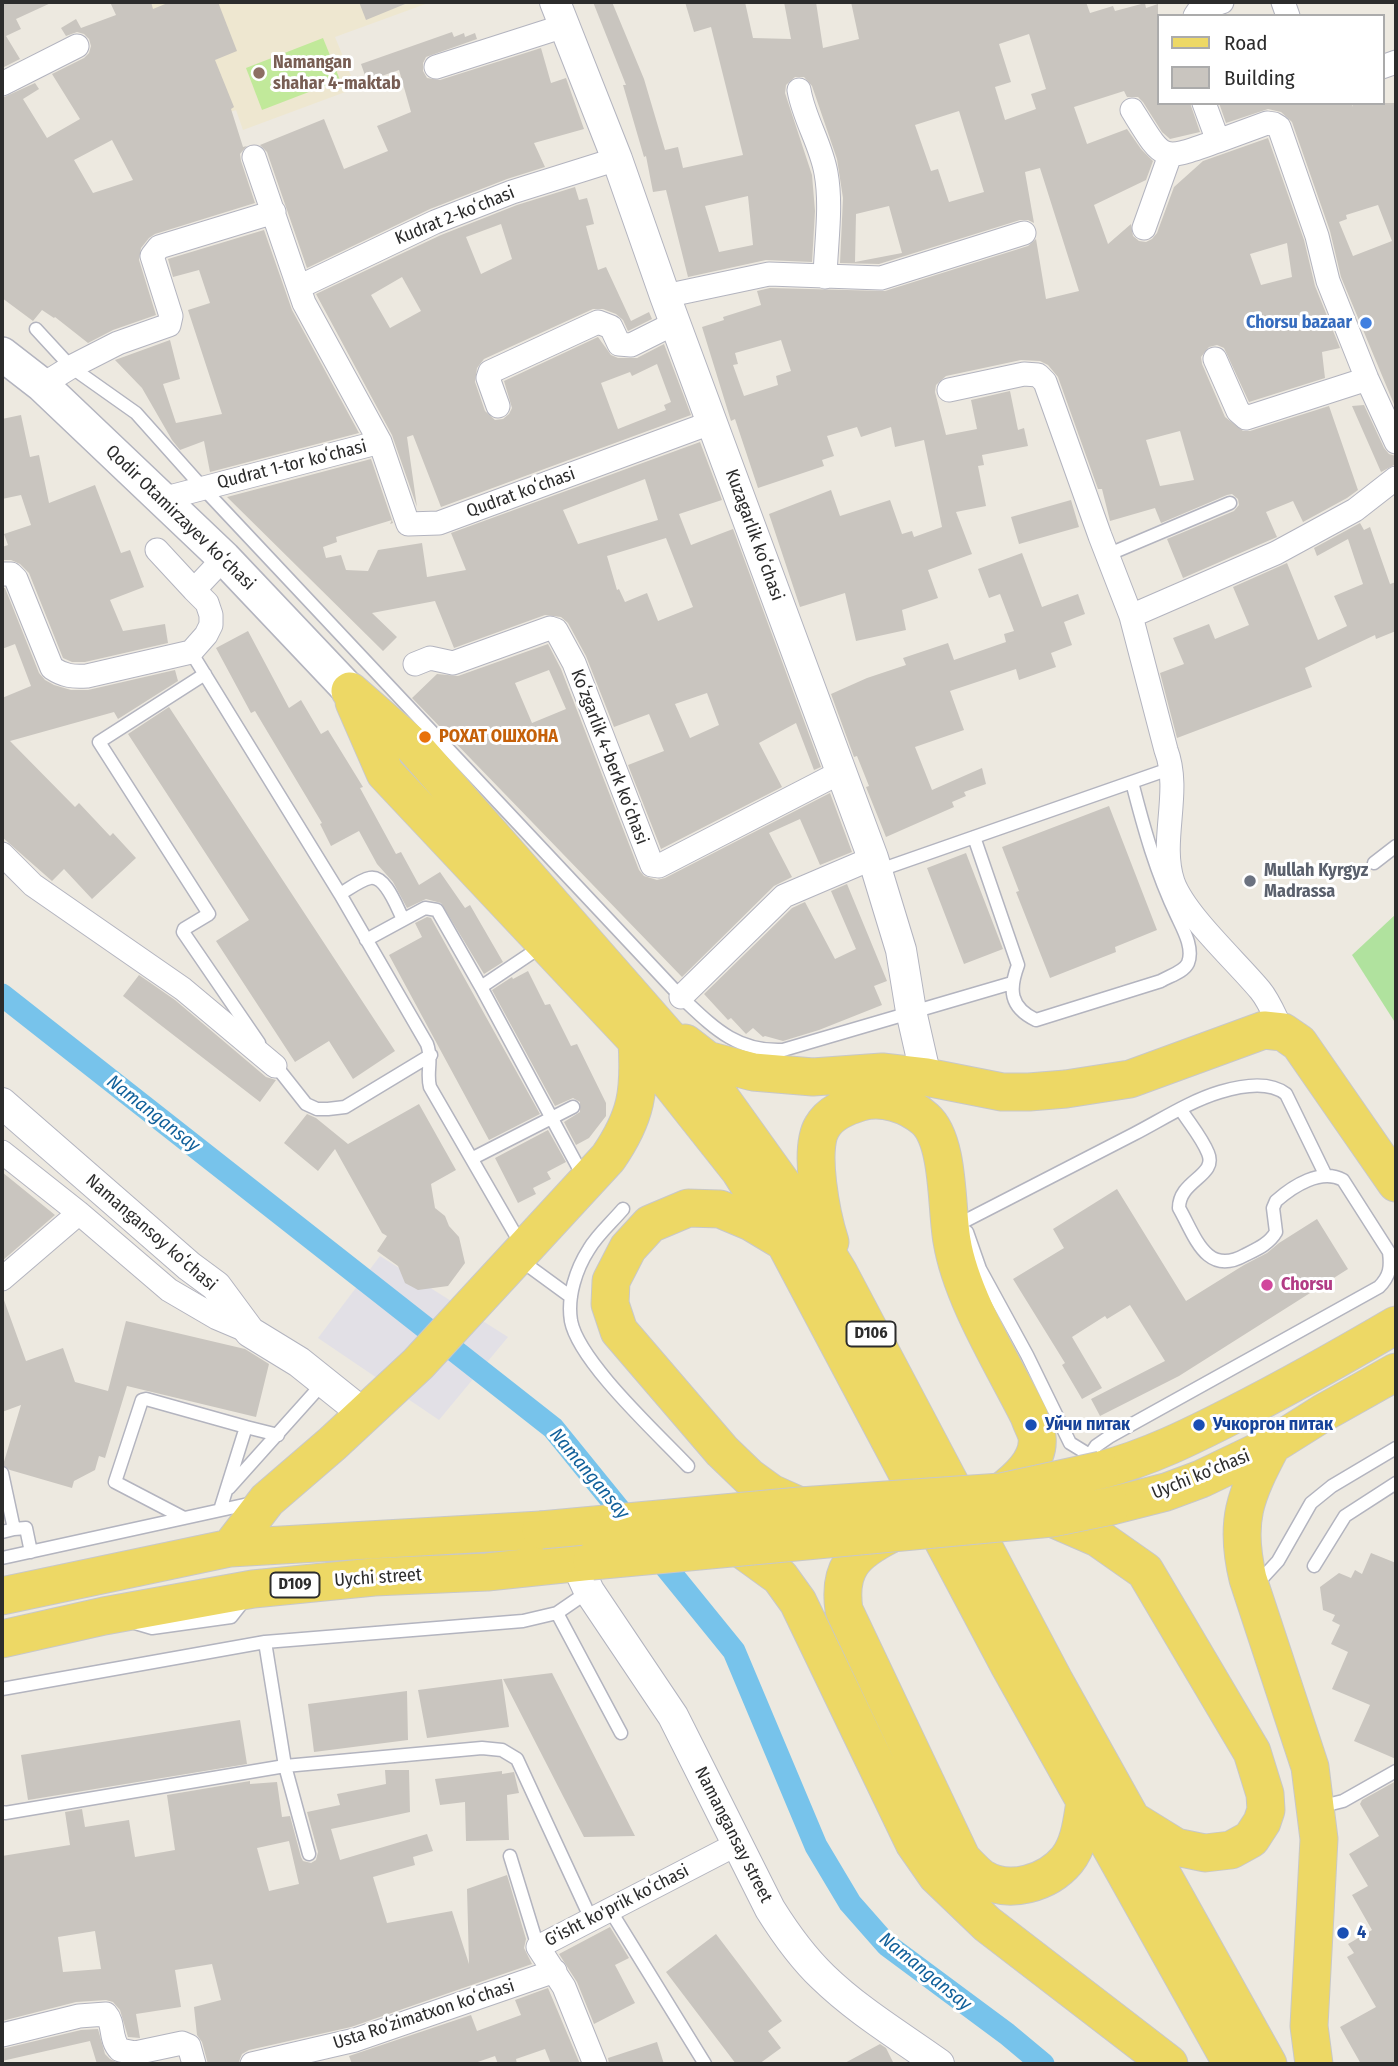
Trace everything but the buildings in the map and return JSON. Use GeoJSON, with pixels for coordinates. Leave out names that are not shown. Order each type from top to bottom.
{"type":"FeatureCollection","features":[{"type":"Feature","properties":{"kind":"main road","name":"Qodir Otamirzayev koʻchasi"},"geometry":{"type":"LineString","coordinates":[[5,361],[42,385],[224,558],[350,691]]}},
{"type":"Feature","properties":{"kind":"main road","name":"D106"},"geometry":{"type":"LineString","coordinates":[[350,691],[386,773],[546,943],[608,990]]}},
{"type":"Feature","properties":{"kind":"main road","name":"D106"},"geometry":{"type":"LineString","coordinates":[[350,691],[413,746],[608,990],[642,1028],[718,1094],[796,1203],[839,1273],[1055,1682],[1268,2064]]}},
{"type":"Feature","properties":{"kind":"main road","name":"D106"},"geometry":{"type":"LineString","coordinates":[[642,1028],[740,1171],[784,1241],[1009,1665],[1233,2064]]}},
{"type":"Feature","properties":{"kind":"main road"},"geometry":{"type":"LineString","coordinates":[[230,1548],[267,1500],[418,1364],[608,1158],[624,1135],[633,1113],[639,1077],[642,1028],[707,1060],[753,1072],[813,1077],[882,1072],[926,1077],[1002,1092],[1066,1090],[1150,1074],[1264,1030],[1283,1032],[1299,1043],[1396,1183]]}},
{"type":"Feature","properties":{"kind":"main road"},"geometry":{"type":"LineString","coordinates":[[839,1273],[825,1225],[815,1161],[820,1130],[828,1119],[844,1107],[873,1098],[888,1100],[926,1119],[942,1148],[957,1232],[960,1276],[1038,1439],[1033,1459],[1021,1476],[1001,1492]]}},
{"type":"Feature","properties":{"kind":"main road"},"geometry":{"type":"LineString","coordinates":[[784,1241],[751,1222],[720,1209],[688,1208],[650,1224],[628,1248],[611,1281],[610,1304],[619,1331],[722,1451],[749,1477],[771,1493],[800,1506]]}},
{"type":"Feature","properties":{"kind":"main road"},"geometry":{"type":"LineString","coordinates":[[2,1596],[230,1548],[541,1530],[800,1506],[1001,1492],[1189,1438],[1396,1325]]}},
{"type":"Feature","properties":{"kind":"main road","name":"Uychi ko’chasi"},"geometry":{"type":"LineString","coordinates":[[1052,1518],[1166,1492],[1201,1479],[1272,1445],[1396,1372]]}},
{"type":"Feature","properties":{"kind":"main road"},"geometry":{"type":"LineString","coordinates":[[1272,1445],[1253,1482],[1242,1514],[1243,1558],[1310,1767],[1319,1839],[1309,2026],[1314,2064]]}},
{"type":"Feature","properties":{"kind":"main road"},"geometry":{"type":"LineString","coordinates":[[1052,1518],[1098,1538],[1145,1572],[1252,1752],[1265,1794],[1266,1810],[1262,1822],[1251,1839],[1231,1850],[1206,1853],[1177,1847],[1132,1819]]}},
{"type":"Feature","properties":{"kind":"main road","name":"D109"},"geometry":{"type":"LineString","coordinates":[[586,1572],[740,1548],[1052,1518]]}},
{"type":"Feature","properties":{"kind":"main road"},"geometry":{"type":"LineString","coordinates":[[889,1535],[867,1546],[854,1557],[842,1595],[844,1610],[962,1859],[983,1878],[1003,1886],[1027,1884],[1044,1878],[1068,1859],[1080,1832],[1085,1802]]}},
{"type":"Feature","properties":{"kind":"main road"},"geometry":{"type":"LineString","coordinates":[[371,1539],[374,1577]]}},
{"type":"Feature","properties":{"kind":"main road"},"geometry":{"type":"LineString","coordinates":[[740,1548],[780,1577],[798,1601],[914,1843],[937,1877],[987,1924],[1170,2064]]}},
{"type":"Feature","properties":{"kind":"main road","name":"Uychi street"},"geometry":{"type":"LineString","coordinates":[[2,1639],[104,1616],[253,1589],[374,1577],[487,1572],[586,1572]]}},
{"type":"Feature","properties":{"kind":"street"},"geometry":{"type":"LineString","coordinates":[[1196,14],[1199,10],[1222,2]]}},
{"type":"Feature","properties":{"kind":"street"},"geometry":{"type":"LineString","coordinates":[[436,67],[559,14]]}},
{"type":"Feature","properties":{"kind":"street","name":"Kuzagarlik koʻchasi"},"geometry":{"type":"LineString","coordinates":[[559,14],[617,159],[670,310],[875,864],[901,950],[926,1077]]}},
{"type":"Feature","properties":{"kind":"street"},"geometry":{"type":"LineString","coordinates":[[2,85],[77,46]]}},
{"type":"Feature","properties":{"kind":"street"},"geometry":{"type":"LineString","coordinates":[[799,90],[804,116],[811,128],[826,173],[828,199],[825,277]]}},
{"type":"Feature","properties":{"kind":"street"},"geometry":{"type":"LineString","coordinates":[[1205,105],[1218,141]]}},
{"type":"Feature","properties":{"kind":"street"},"geometry":{"type":"LineString","coordinates":[[1132,110],[1154,146],[1170,155],[1178,155],[1267,123],[1279,127],[1317,236],[1328,281],[1367,379],[1396,442]]}},
{"type":"Feature","properties":{"kind":"street"},"geometry":{"type":"LineString","coordinates":[[1144,228],[1170,155]]}},
{"type":"Feature","properties":{"kind":"street","name":"Qudrat 1-tor koʻchasi"},"geometry":{"type":"LineString","coordinates":[[162,499],[380,442],[304,303],[254,157]]}},
{"type":"Feature","properties":{"kind":"street","name":"Kudrat 2-koʻchasi"},"geometry":{"type":"LineString","coordinates":[[299,287],[435,222],[512,192],[617,159]]}},
{"type":"Feature","properties":{"kind":"street"},"geometry":{"type":"LineString","coordinates":[[42,385],[118,343],[169,325],[171,317],[152,256],[153,251],[274,212]]}},
{"type":"Feature","properties":{"kind":"street"},"geometry":{"type":"LineString","coordinates":[[498,405],[488,378],[490,372],[598,322],[611,327],[619,344],[631,345],[670,310],[769,274],[881,278],[1024,233]]}},
{"type":"Feature","properties":{"kind":"street"},"geometry":{"type":"LineString","coordinates":[[1215,359],[1238,411],[1246,418],[1367,379]]}},
{"type":"Feature","properties":{"kind":"street"},"geometry":{"type":"LineString","coordinates":[[949,390],[1024,374],[1038,375],[1045,382],[1130,616],[1173,767],[1169,861],[1172,880],[1181,900],[1262,993],[1283,1032]]}},
{"type":"Feature","properties":{"kind":"street","name":"Qudrat koʻchasi"},"geometry":{"type":"LineString","coordinates":[[380,442],[408,524],[416,525],[439,523],[713,422]]}},
{"type":"Feature","properties":{"kind":"street"},"geometry":{"type":"LineString","coordinates":[[1130,616],[1276,554],[1355,510],[1396,478]]}},
{"type":"Feature","properties":{"kind":"street"},"geometry":{"type":"LineString","coordinates":[[2,574],[11,574],[16,579],[52,668],[73,677],[87,676],[191,652],[206,635],[211,625],[207,604],[157,550]]}},
{"type":"Feature","properties":{"kind":"street"},"geometry":{"type":"LineString","coordinates":[[194,590],[224,558]]}},
{"type":"Feature","properties":{"kind":"street","name":"Koʻzgarlik 4-berk koʻchasi"},"geometry":{"type":"LineString","coordinates":[[415,664],[430,658],[453,663],[550,628],[556,630],[574,663],[652,866],[659,866],[841,772]]}},
{"type":"Feature","properties":{"kind":"street"},"geometry":{"type":"LineString","coordinates":[[2,854],[33,885],[183,989],[275,1066]]}},
{"type":"Feature","properties":{"kind":"street"},"geometry":{"type":"LineString","coordinates":[[681,997],[784,896],[875,864]]}},
{"type":"Feature","properties":{"kind":"street","name":"Namangansoy koʻchasi"},"geometry":{"type":"LineString","coordinates":[[2,1103],[189,1266],[216,1286],[250,1332],[299,1362],[364,1414]]}},
{"type":"Feature","properties":{"kind":"street"},"geometry":{"type":"LineString","coordinates":[[2,1152],[169,1290],[217,1318],[250,1332]]}},
{"type":"Feature","properties":{"kind":"street"},"geometry":{"type":"LineString","coordinates":[[2,1279],[79,1213]]}},
{"type":"Feature","properties":{"kind":"street","name":"Namangansay street"},"geometry":{"type":"LineString","coordinates":[[586,1572],[673,1716],[770,1909],[787,1936],[822,1976],[849,2000],[939,2064]]}},
{"type":"Feature","properties":{"kind":"street","name":"G'isht ko'prik koʻchasi"},"geometry":{"type":"LineString","coordinates":[[595,2064],[564,1987],[538,1947],[737,1844]]}},
{"type":"Feature","properties":{"kind":"street","name":"Usta Roʻzimatxon koʻchasi"},"geometry":{"type":"LineString","coordinates":[[252,2064],[355,2040],[555,1971]]}},
{"type":"Feature","properties":{"kind":"street"},"geometry":{"type":"LineString","coordinates":[[2,2035],[79,2016],[106,2014],[110,2018],[113,2040],[120,2050],[135,2053],[182,2043],[189,2046],[194,2064]]}},
{"type":"Feature","properties":{"kind":"lane"},"geometry":{"type":"LineString","coordinates":[[36,329],[71,367],[136,413],[203,488],[681,997],[729,1039],[753,1048],[783,1050],[1012,983]]}},
{"type":"Feature","properties":{"kind":"lane"},"geometry":{"type":"LineString","coordinates":[[1107,555],[1230,503]]}},
{"type":"Feature","properties":{"kind":"lane"},"geometry":{"type":"LineString","coordinates":[[191,652],[340,894],[427,1044],[431,1055],[428,1078],[430,1087],[473,1158],[519,1253],[571,1297]]}},
{"type":"Feature","properties":{"kind":"lane"},"geometry":{"type":"LineString","coordinates":[[205,674],[99,742],[209,914],[183,932],[275,1066],[306,1104],[317,1109],[345,1107],[431,1055]]}},
{"type":"Feature","properties":{"kind":"lane"},"geometry":{"type":"LineString","coordinates":[[875,864],[974,837],[1173,767]]}},
{"type":"Feature","properties":{"kind":"lane"},"geometry":{"type":"LineString","coordinates":[[974,837],[1018,965],[1012,993],[1019,1007],[1036,1020],[1161,981],[1180,971],[1188,963],[1189,949],[1185,932],[1160,881],[1132,782]]}},
{"type":"Feature","properties":{"kind":"lane"},"geometry":{"type":"LineString","coordinates":[[1374,863],[1396,846]]}},
{"type":"Feature","properties":{"kind":"lane"},"geometry":{"type":"LineString","coordinates":[[340,894],[371,878],[377,879],[383,883],[403,919]]}},
{"type":"Feature","properties":{"kind":"lane"},"geometry":{"type":"LineString","coordinates":[[366,940],[425,908],[437,910],[586,1182]]}},
{"type":"Feature","properties":{"kind":"lane"},"geometry":{"type":"LineString","coordinates":[[481,987],[546,943]]}},
{"type":"Feature","properties":{"kind":"lane"},"geometry":{"type":"LineString","coordinates":[[1105,1463],[1070,1443],[1027,1355],[957,1232],[1181,1110],[1220,1092],[1268,1085],[1286,1094],[1325,1174]]}},
{"type":"Feature","properties":{"kind":"lane"},"geometry":{"type":"LineString","coordinates":[[473,1158],[573,1107]]}},
{"type":"Feature","properties":{"kind":"lane"},"geometry":{"type":"LineString","coordinates":[[1105,1463],[1096,1446],[1109,1437],[1379,1287],[1387,1279],[1391,1266],[1389,1252],[1343,1180],[1325,1174],[1276,1200],[1273,1208],[1276,1232],[1271,1241],[1233,1262],[1215,1260],[1205,1254],[1180,1208],[1184,1190],[1205,1174],[1210,1156],[1181,1110]]}},
{"type":"Feature","properties":{"kind":"lane"},"geometry":{"type":"LineString","coordinates":[[623,1209],[589,1248],[576,1274],[571,1297],[571,1322],[583,1348],[611,1385],[688,1466]]}},
{"type":"Feature","properties":{"kind":"lane"},"geometry":{"type":"LineString","coordinates":[[226,1491],[324,1382]]}},
{"type":"Feature","properties":{"kind":"lane"},"geometry":{"type":"LineString","coordinates":[[184,1518],[116,1482],[142,1400],[278,1435]]}},
{"type":"Feature","properties":{"kind":"lane"},"geometry":{"type":"LineString","coordinates":[[220,1510],[246,1427]]}},
{"type":"Feature","properties":{"kind":"lane"},"geometry":{"type":"LineString","coordinates":[[1252,1590],[1278,1561],[1311,1503],[1332,1486],[1396,1448]]}},
{"type":"Feature","properties":{"kind":"lane"},"geometry":{"type":"LineString","coordinates":[[2,1473],[8,1530],[26,1528],[31,1552]]}},
{"type":"Feature","properties":{"kind":"lane"},"geometry":{"type":"LineString","coordinates":[[1314,1566],[1345,1516],[1396,1483]]}},
{"type":"Feature","properties":{"kind":"lane"},"geometry":{"type":"LineString","coordinates":[[2,1558],[267,1500]]}},
{"type":"Feature","properties":{"kind":"lane"},"geometry":{"type":"LineString","coordinates":[[2,1689],[265,1642],[523,1621],[556,1613],[586,1572]]}},
{"type":"Feature","properties":{"kind":"lane"},"geometry":{"type":"LineString","coordinates":[[556,1613],[621,1733]]}},
{"type":"Feature","properties":{"kind":"lane"},"geometry":{"type":"LineString","coordinates":[[265,1642],[285,1766],[309,1854]]}},
{"type":"Feature","properties":{"kind":"lane"},"geometry":{"type":"LineString","coordinates":[[2,1812],[285,1766],[482,1748],[502,1750],[517,1759],[601,1914],[705,2064]]}},
{"type":"Feature","properties":{"kind":"lane"},"geometry":{"type":"LineString","coordinates":[[1315,1808],[1343,1801],[1396,1771]]}},
{"type":"Feature","properties":{"kind":"lane"},"geometry":{"type":"LineString","coordinates":[[510,1856],[538,1947]]}},
{"type":"Feature","properties":{"kind":"shaded area","name":"Namangan shahar 4-maktab"},"geometry":{"type":"Polygon","coordinates":[[[118,2],[431,2],[335,37],[356,88],[243,130],[236,110],[189,127],[118,2]]]}},
{"type":"Feature","properties":{"kind":"shaded area"},"geometry":{"type":"Polygon","coordinates":[[[380,1256],[508,1337],[439,1420],[318,1338],[380,1256]]]}},
{"type":"Feature","properties":{"kind":"green space"},"geometry":{"type":"Polygon","coordinates":[[[323,38],[340,80],[262,110],[246,68],[323,38]]]}},
{"type":"Feature","properties":{"kind":"green space"},"geometry":{"type":"Polygon","coordinates":[[[1396,914],[1396,1024],[1352,955],[1396,914]]]}},
{"type":"Feature","properties":{"kind":"waterway","name":"Namangansay"},"geometry":{"type":"LineString","coordinates":[[2,995],[553,1428],[734,1651],[816,1846],[850,1903],[887,1945],[1043,2064]]}},
{"type":"Feature","properties":{"kind":"place","name":"Namangan shahar 4-maktab"},"geometry":{"type":"Point","coordinates":[259,73]}},
{"type":"Feature","properties":{"kind":"place","name":"Chorsu bazaar"},"geometry":{"type":"Point","coordinates":[1366,323]}},
{"type":"Feature","properties":{"kind":"place","name":"РОХАТ ОШХОНА"},"geometry":{"type":"Point","coordinates":[425,737]}},
{"type":"Feature","properties":{"kind":"place","name":"Mullah Kyrgyz Madrassa"},"geometry":{"type":"Point","coordinates":[1250,881]}},
{"type":"Feature","properties":{"kind":"place","name":"Chorsu"},"geometry":{"type":"Point","coordinates":[1267,1285]}},
{"type":"Feature","properties":{"kind":"place","name":"Уйчи питак"},"geometry":{"type":"Point","coordinates":[1031,1425]}},
{"type":"Feature","properties":{"kind":"place","name":"Учкоргон питак"},"geometry":{"type":"Point","coordinates":[1199,1425]}},
{"type":"Feature","properties":{"kind":"place","name":"4"},"geometry":{"type":"Point","coordinates":[1343,1933]}}]}
